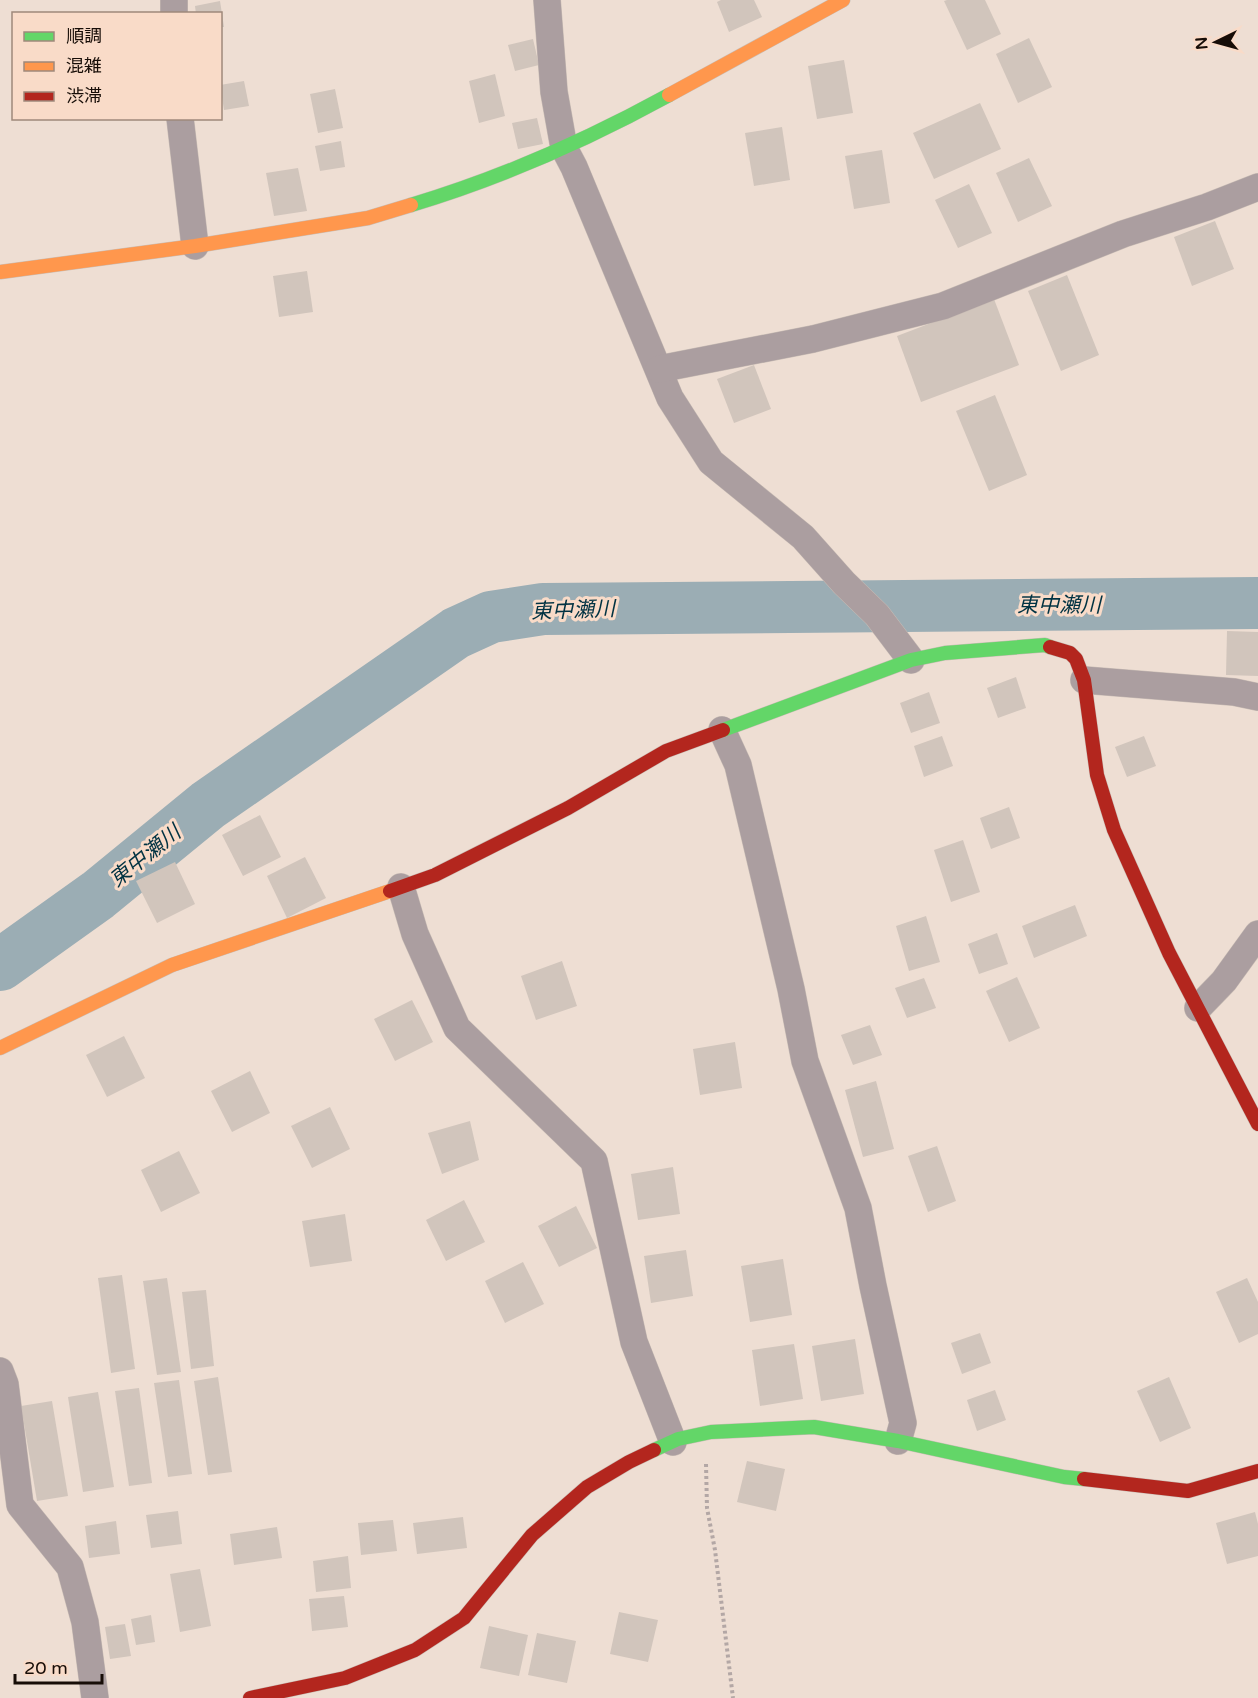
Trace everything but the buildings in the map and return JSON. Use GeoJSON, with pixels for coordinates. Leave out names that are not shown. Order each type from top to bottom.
{"type":"FeatureCollection","features":[{"type":"Feature","properties":{"kind":"street"},"geometry":{"type":"LineString","coordinates":[[547,0],[554,92],[564,148],[670,398],[711,462],[803,537],[869,607],[911,660]]}},
{"type":"Feature","properties":{"kind":"street"},"geometry":{"type":"LineString","coordinates":[[0,272],[195,246],[368,218],[444,195],[564,148],[628,117],[843,0]]}},
{"type":"Feature","properties":{"kind":"street"},"geometry":{"type":"LineString","coordinates":[[180,120],[195,246]]}},
{"type":"Feature","properties":{"kind":"street"},"geometry":{"type":"LineString","coordinates":[[659,369],[813,339],[943,306],[1123,234],[1208,207],[1258,188]]}},
{"type":"Feature","properties":{"kind":"street"},"geometry":{"type":"LineString","coordinates":[[0,1048],[33,1030],[172,965],[435,875],[568,808],[666,752],[722,730],[911,660],[945,653],[1046,645],[1070,653],[1077,659],[1084,680],[1097,775],[1114,830],[1165,944],[1258,1124]]}},
{"type":"Feature","properties":{"kind":"street"},"geometry":{"type":"LineString","coordinates":[[1084,680],[1234,692],[1258,697]]}},
{"type":"Feature","properties":{"kind":"street"},"geometry":{"type":"LineString","coordinates":[[722,730],[738,765],[791,989],[805,1061],[858,1208],[903,1423],[898,1440]]}},
{"type":"Feature","properties":{"kind":"street"},"geometry":{"type":"LineString","coordinates":[[400,887],[415,934],[457,1028],[594,1161],[634,1342],[673,1442]]}},
{"type":"Feature","properties":{"kind":"street"},"geometry":{"type":"LineString","coordinates":[[1198,1008],[1224,981],[1258,934]]}},
{"type":"Feature","properties":{"kind":"street"},"geometry":{"type":"LineString","coordinates":[[0,1371],[6,1384],[20,1505],[69,1566],[85,1622],[95,1698]]}},
{"type":"Feature","properties":{"kind":"street"},"geometry":{"type":"LineString","coordinates":[[250,1698],[345,1678],[415,1650],[464,1618],[532,1535],[587,1487],[628,1462],[678,1439],[760,1428],[814,1427],[898,1440],[1064,1477],[1188,1491],[1258,1470]]}},
{"type":"Feature","properties":{"kind":"path"},"geometry":{"type":"LineString","coordinates":[[705,1434],[707,1508],[716,1550],[733,1698]]}},
{"type":"Feature","properties":{"kind":"waterway","name":"東中瀬川"},"geometry":{"type":"LineString","coordinates":[[0,965],[98,895],[208,805],[456,633],[491,617],[543,609],[1258,603]]}},
{"type":"Feature","properties":{"kind":"traffic: fast"},"geometry":{"type":"LineString","coordinates":[[411,205],[478,183],[543,157],[669,95]]}},
{"type":"Feature","properties":{"kind":"traffic: fast"},"geometry":{"type":"LineString","coordinates":[[723,730],[911,660],[945,653],[1045,645],[1050,647]]}},
{"type":"Feature","properties":{"kind":"traffic: fast"},"geometry":{"type":"LineString","coordinates":[[654,1450],[678,1439],[711,1432],[814,1427],[898,1441],[1064,1477],[1084,1479]]}},
{"type":"Feature","properties":{"kind":"traffic: slow"},"geometry":{"type":"LineString","coordinates":[[669,95],[843,0]]}},
{"type":"Feature","properties":{"kind":"traffic: slow"},"geometry":{"type":"LineString","coordinates":[[0,272],[195,246],[368,218],[411,205]]}},
{"type":"Feature","properties":{"kind":"traffic: slow"},"geometry":{"type":"LineString","coordinates":[[0,1048],[172,965],[390,891]]}},
{"type":"Feature","properties":{"kind":"traffic: jam"},"geometry":{"type":"LineString","coordinates":[[1050,647],[1070,653],[1076,659],[1084,680],[1097,775],[1114,830],[1169,953],[1258,1124]]}},
{"type":"Feature","properties":{"kind":"traffic: jam"},"geometry":{"type":"LineString","coordinates":[[390,891],[435,875],[568,808],[666,751],[723,730]]}},
{"type":"Feature","properties":{"kind":"traffic: jam"},"geometry":{"type":"LineString","coordinates":[[250,1698],[345,1678],[415,1650],[464,1618],[532,1535],[587,1487],[654,1450]]}},
{"type":"Feature","properties":{"kind":"traffic: jam"},"geometry":{"type":"LineString","coordinates":[[1084,1479],[1188,1491],[1258,1471]]}}]}
